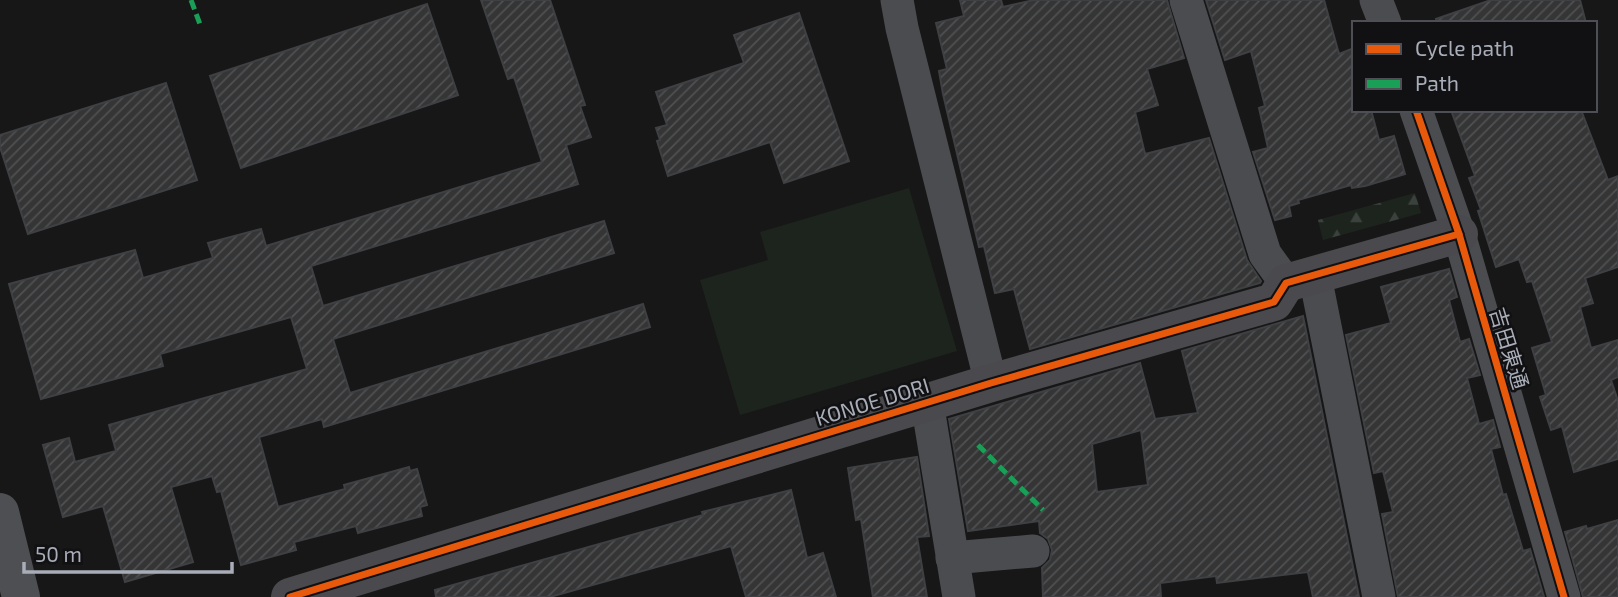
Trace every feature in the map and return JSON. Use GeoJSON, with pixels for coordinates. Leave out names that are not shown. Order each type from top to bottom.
{"type":"FeatureCollection","features":[{"type":"Feature","properties":{"kind":"main road"},"geometry":{"type":"LineString","coordinates":[[0,512],[21,597]]}},
{"type":"Feature","properties":{"kind":"street"},"geometry":{"type":"LineString","coordinates":[[897,0],[991,383]]}},
{"type":"Feature","properties":{"kind":"street"},"geometry":{"type":"LineString","coordinates":[[1186,0],[1265,254],[1301,280],[1380,597]]}},
{"type":"Feature","properties":{"kind":"street"},"geometry":{"type":"LineString","coordinates":[[1376,0],[1384,21]]}},
{"type":"Feature","properties":{"kind":"street","name":"吉田東通"},"geometry":{"type":"LineString","coordinates":[[1417,112],[1458,234],[1564,597]]}},
{"type":"Feature","properties":{"kind":"street","name":"KONOE DORI"},"geometry":{"type":"LineString","coordinates":[[290,597],[927,402],[1274,302],[1301,280],[1458,234]]}},
{"type":"Feature","properties":{"kind":"street"},"geometry":{"type":"LineString","coordinates":[[927,402],[959,597]]}},
{"type":"Feature","properties":{"kind":"street"},"geometry":{"type":"LineString","coordinates":[[952,558],[1033,551]]}},
{"type":"Feature","properties":{"kind":"green space"},"geometry":{"type":"Polygon","coordinates":[[[909,188],[957,351],[740,415],[700,280],[768,260],[760,232],[909,188]]]}},
{"type":"Feature","properties":{"kind":"green space"},"geometry":{"type":"Polygon","coordinates":[[[1415,193],[1421,213],[1323,240],[1318,220],[1415,193]]]}},
{"type":"Feature","properties":{"kind":"building"},"geometry":{"type":"Polygon","coordinates":[[[481,0],[550,0],[585,105],[580,106],[591,137],[566,145],[578,184],[311,266],[323,306],[604,221],[614,253],[333,339],[350,393],[643,304],[650,327],[324,427],[322,419],[259,437],[278,507],[345,489],[344,485],[409,467],[410,471],[417,469],[427,505],[420,507],[422,516],[358,533],[356,526],[294,542],[296,550],[241,565],[221,491],[217,492],[212,476],[171,487],[193,562],[125,582],[103,506],[63,517],[43,445],[69,438],[75,462],[116,451],[109,425],[307,369],[291,317],[160,354],[163,366],[41,399],[9,284],[135,250],[143,278],[213,258],[208,243],[261,229],[266,246],[542,162],[514,77],[508,79],[481,0]]]}},
{"type":"Feature","properties":{"kind":"building"},"geometry":{"type":"Polygon","coordinates":[[[960,0],[1001,0],[1003,7],[1034,0],[1167,0],[1184,58],[1147,69],[1158,105],[1135,112],[1145,154],[1209,138],[1247,260],[1260,283],[1030,349],[1014,289],[995,293],[984,246],[979,247],[943,94],[939,71],[947,69],[936,23],[964,16],[960,0]]]}},
{"type":"Feature","properties":{"kind":"building"},"geometry":{"type":"Polygon","coordinates":[[[1206,0],[1324,0],[1339,54],[1352,49],[1352,112],[1372,112],[1379,140],[1394,136],[1405,174],[1365,186],[1352,188],[1351,185],[1298,200],[1299,203],[1289,206],[1291,216],[1275,220],[1253,152],[1268,148],[1259,108],[1265,106],[1251,51],[1225,60],[1206,0]]]}},
{"type":"Feature","properties":{"kind":"building"},"geometry":{"type":"Polygon","coordinates":[[[1491,0],[1580,0],[1585,21],[1436,21],[1491,0]]]}},
{"type":"Feature","properties":{"kind":"building"},"geometry":{"type":"Polygon","coordinates":[[[427,4],[458,95],[241,168],[210,76],[427,4]]]}},
{"type":"Feature","properties":{"kind":"building"},"geometry":{"type":"Polygon","coordinates":[[[799,13],[849,161],[784,183],[770,142],[668,176],[657,141],[660,140],[656,128],[667,125],[656,92],[744,63],[734,35],[799,13]]]}},
{"type":"Feature","properties":{"kind":"building"},"geometry":{"type":"Polygon","coordinates":[[[166,83],[197,180],[28,234],[0,147],[0,135],[166,83]]]}},
{"type":"Feature","properties":{"kind":"building"},"geometry":{"type":"Polygon","coordinates":[[[1452,112],[1582,112],[1608,180],[1618,176],[1618,267],[1585,278],[1593,303],[1580,307],[1591,348],[1618,340],[1618,377],[1611,380],[1618,401],[1618,459],[1574,472],[1562,426],[1551,430],[1540,397],[1546,395],[1532,348],[1552,342],[1532,281],[1527,282],[1519,259],[1496,267],[1478,211],[1481,210],[1469,178],[1475,176],[1452,112]]]}},
{"type":"Feature","properties":{"kind":"building"},"geometry":{"type":"Polygon","coordinates":[[[1449,269],[1457,297],[1449,300],[1460,342],[1469,339],[1480,375],[1467,378],[1479,424],[1493,420],[1500,447],[1491,449],[1503,495],[1506,494],[1523,551],[1530,549],[1544,597],[1398,597],[1382,514],[1393,512],[1383,471],[1374,473],[1346,335],[1391,323],[1381,287],[1449,269]]]}},
{"type":"Feature","properties":{"kind":"building"},"geometry":{"type":"Polygon","coordinates":[[[1303,316],[1359,597],[1313,597],[1308,572],[1217,583],[1216,576],[1160,583],[1161,597],[1043,597],[1042,568],[1050,560],[1052,550],[1048,539],[1040,533],[1039,521],[968,531],[949,419],[1140,363],[1155,419],[1198,413],[1182,351],[1303,316]],[[1141,430],[1092,444],[1097,492],[1148,485],[1141,430]]]}},
{"type":"Feature","properties":{"kind":"building"},"geometry":{"type":"Polygon","coordinates":[[[917,457],[929,536],[917,537],[927,597],[873,597],[861,519],[856,520],[848,468],[917,457]]]}},
{"type":"Feature","properties":{"kind":"building"},"geometry":{"type":"Polygon","coordinates":[[[791,490],[807,558],[823,553],[836,597],[746,597],[731,546],[550,597],[436,597],[435,590],[703,515],[702,512],[791,490]]]}},
{"type":"Feature","properties":{"kind":"building"},"geometry":{"type":"Polygon","coordinates":[[[1618,520],[1618,597],[1583,597],[1565,532],[1618,520]]]}},
{"type":"Feature","properties":{"kind":"marked path"},"geometry":{"type":"LineString","coordinates":[[191,0],[201,27]]}},
{"type":"Feature","properties":{"kind":"marked path"},"geometry":{"type":"LineString","coordinates":[[978,445],[1043,510]]}},
{"type":"Feature","properties":{"kind":"cycle path"},"geometry":{"type":"LineString","coordinates":[[1417,112],[1459,234],[1564,597]]}},
{"type":"Feature","properties":{"kind":"cycle path"},"geometry":{"type":"LineString","coordinates":[[290,597],[991,383],[1274,302],[1286,283],[1459,234]]}}]}
